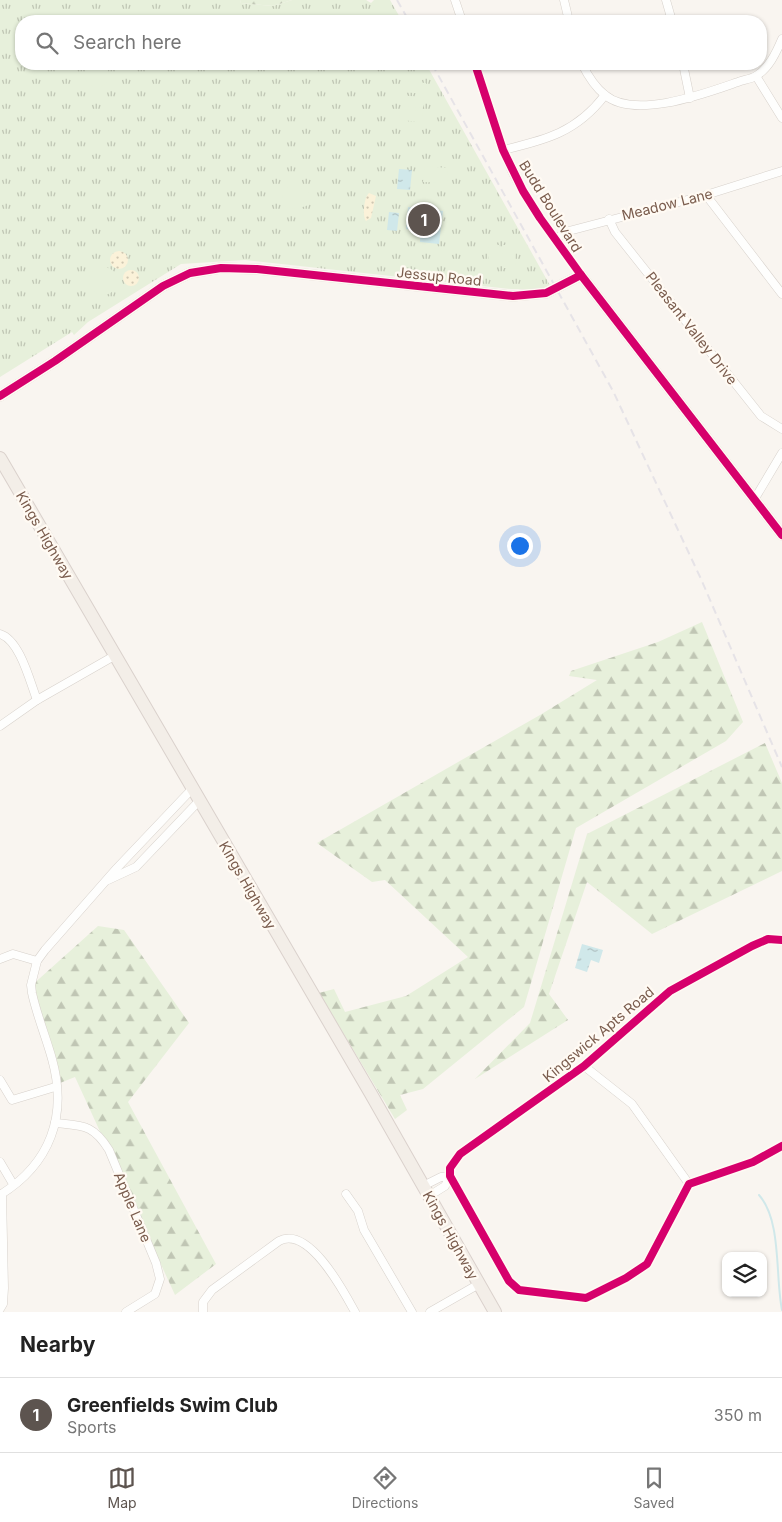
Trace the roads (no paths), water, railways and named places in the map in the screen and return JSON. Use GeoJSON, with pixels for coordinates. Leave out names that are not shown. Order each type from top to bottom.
{"type":"FeatureCollection","features":[{"type":"Feature","properties":{"kind":"main road","name":"Kings Highway"},"geometry":{"type":"LineString","coordinates":[[0,458],[495,1312]]}},
{"type":"Feature","properties":{"kind":"street"},"geometry":{"type":"LineString","coordinates":[[455,0],[460,15]]}},
{"type":"Feature","properties":{"kind":"street"},"geometry":{"type":"LineString","coordinates":[[564,0],[568,15]]}},
{"type":"Feature","properties":{"kind":"street"},"geometry":{"type":"LineString","coordinates":[[666,0],[670,15]]}},
{"type":"Feature","properties":{"kind":"street"},"geometry":{"type":"LineString","coordinates":[[767,66],[782,39]]}},
{"type":"Feature","properties":{"kind":"street","name":"Budd Boulevard"},"geometry":{"type":"LineString","coordinates":[[477,70],[503,150],[523,191],[555,240],[581,275]]}},
{"type":"Feature","properties":{"kind":"street"},"geometry":{"type":"LineString","coordinates":[[586,70],[605,95],[620,102],[638,105],[690,98],[756,76],[762,70]]}},
{"type":"Feature","properties":{"kind":"street"},"geometry":{"type":"LineString","coordinates":[[684,70],[690,98]]}},
{"type":"Feature","properties":{"kind":"street"},"geometry":{"type":"LineString","coordinates":[[756,76],[782,118]]}},
{"type":"Feature","properties":{"kind":"street"},"geometry":{"type":"LineString","coordinates":[[503,150],[536,142],[565,132],[591,113],[605,95]]}},
{"type":"Feature","properties":{"kind":"street","name":"Meadow Lane"},"geometry":{"type":"LineString","coordinates":[[555,240],[564,232],[706,195],[782,171]]}},
{"type":"Feature","properties":{"kind":"street"},"geometry":{"type":"LineString","coordinates":[[706,195],[782,294]]}},
{"type":"Feature","properties":{"kind":"street","name":"Pleasant Valley Drive"},"geometry":{"type":"LineString","coordinates":[[609,219],[615,232],[761,416],[782,429]]}},
{"type":"Feature","properties":{"kind":"street","name":"Jessup Road"},"geometry":{"type":"LineString","coordinates":[[0,396],[55,362],[146,297],[190,273],[221,268],[257,269],[513,296],[546,293],[581,275]]}},
{"type":"Feature","properties":{"kind":"street"},"geometry":{"type":"LineString","coordinates":[[581,275],[782,535]]}},
{"type":"Feature","properties":{"kind":"street"},"geometry":{"type":"LineString","coordinates":[[754,500],[782,454]]}},
{"type":"Feature","properties":{"kind":"street"},"geometry":{"type":"LineString","coordinates":[[0,634],[10,641],[18,652],[37,700]]}},
{"type":"Feature","properties":{"kind":"street"},"geometry":{"type":"LineString","coordinates":[[0,726],[37,700],[114,656]]}},
{"type":"Feature","properties":{"kind":"street"},"geometry":{"type":"LineString","coordinates":[[0,1309],[3,1304],[4,1288],[1,1194],[32,1171],[45,1153],[54,1131],[55,1123],[56,1087],[52,1061],[31,985],[37,961],[88,901],[192,789]]}},
{"type":"Feature","properties":{"kind":"street"},"geometry":{"type":"LineString","coordinates":[[108,880],[136,867],[199,802]]}},
{"type":"Feature","properties":{"kind":"street","name":"Kingswick Apts Road"},"geometry":{"type":"LineString","coordinates":[[426,1191],[445,1186],[450,1176],[450,1168],[460,1154],[584,1066],[670,991],[752,946],[768,939],[782,940]]}},
{"type":"Feature","properties":{"kind":"street"},"geometry":{"type":"LineString","coordinates":[[0,959],[13,954],[37,961]]}},
{"type":"Feature","properties":{"kind":"street","name":"Kingswick Apts Road"},"geometry":{"type":"LineString","coordinates":[[584,1066],[632,1104],[689,1184]]}},
{"type":"Feature","properties":{"kind":"street"},"geometry":{"type":"LineString","coordinates":[[0,1080],[12,1100],[56,1087]]}},
{"type":"Feature","properties":{"kind":"street","name":"Apple Lane"},"geometry":{"type":"LineString","coordinates":[[55,1123],[86,1126],[100,1135],[109,1150],[153,1255],[160,1279],[155,1294],[126,1312]]}},
{"type":"Feature","properties":{"kind":"street"},"geometry":{"type":"LineString","coordinates":[[450,1176],[509,1281],[519,1290],[586,1298],[626,1278],[647,1264],[689,1184],[753,1162],[782,1146]]}},
{"type":"Feature","properties":{"kind":"street"},"geometry":{"type":"LineString","coordinates":[[0,1162],[13,1184]]}},
{"type":"Feature","properties":{"kind":"street"},"geometry":{"type":"LineString","coordinates":[[346,1194],[358,1211],[364,1230],[412,1312]]}},
{"type":"Feature","properties":{"kind":"street"},"geometry":{"type":"LineString","coordinates":[[203,1312],[203,1302],[212,1290],[279,1241],[287,1238],[300,1241],[330,1268],[355,1312]]}},
{"type":"Feature","properties":{"kind":"street"},"geometry":{"type":"LineString","coordinates":[[430,1312],[479,1284]]}},
{"type":"Feature","properties":{"kind":"water"},"geometry":{"type":"Polygon","coordinates":[[[399,169],[412,170],[410,190],[397,189],[399,169]]]}},
{"type":"Feature","properties":{"kind":"water"},"geometry":{"type":"Polygon","coordinates":[[[408,207],[443,211],[439,244],[420,242],[420,231],[406,229],[408,207]]]}},
{"type":"Feature","properties":{"kind":"water"},"geometry":{"type":"Polygon","coordinates":[[[389,212],[399,213],[397,231],[387,230],[389,212]]]}},
{"type":"Feature","properties":{"kind":"water"},"geometry":{"type":"Polygon","coordinates":[[[582,944],[603,950],[599,963],[591,960],[587,972],[575,968],[582,944]]]}},
{"type":"Feature","properties":{"kind":"waterway"},"geometry":{"type":"LineString","coordinates":[[759,1195],[766,1206],[775,1234],[782,1310]]}},
{"type":"Feature","properties":{"kind":"railway"},"geometry":{"type":"LineString","coordinates":[[397,0],[406,15]]}},
{"type":"Feature","properties":{"kind":"railway"},"geometry":{"type":"LineString","coordinates":[[435,70],[613,391],[701,579],[782,767]]}},
{"type":"Feature","properties":{"kind":"place","name":"Greenfields Swim Club"},"geometry":{"type":"Point","coordinates":[424,220]}}]}
